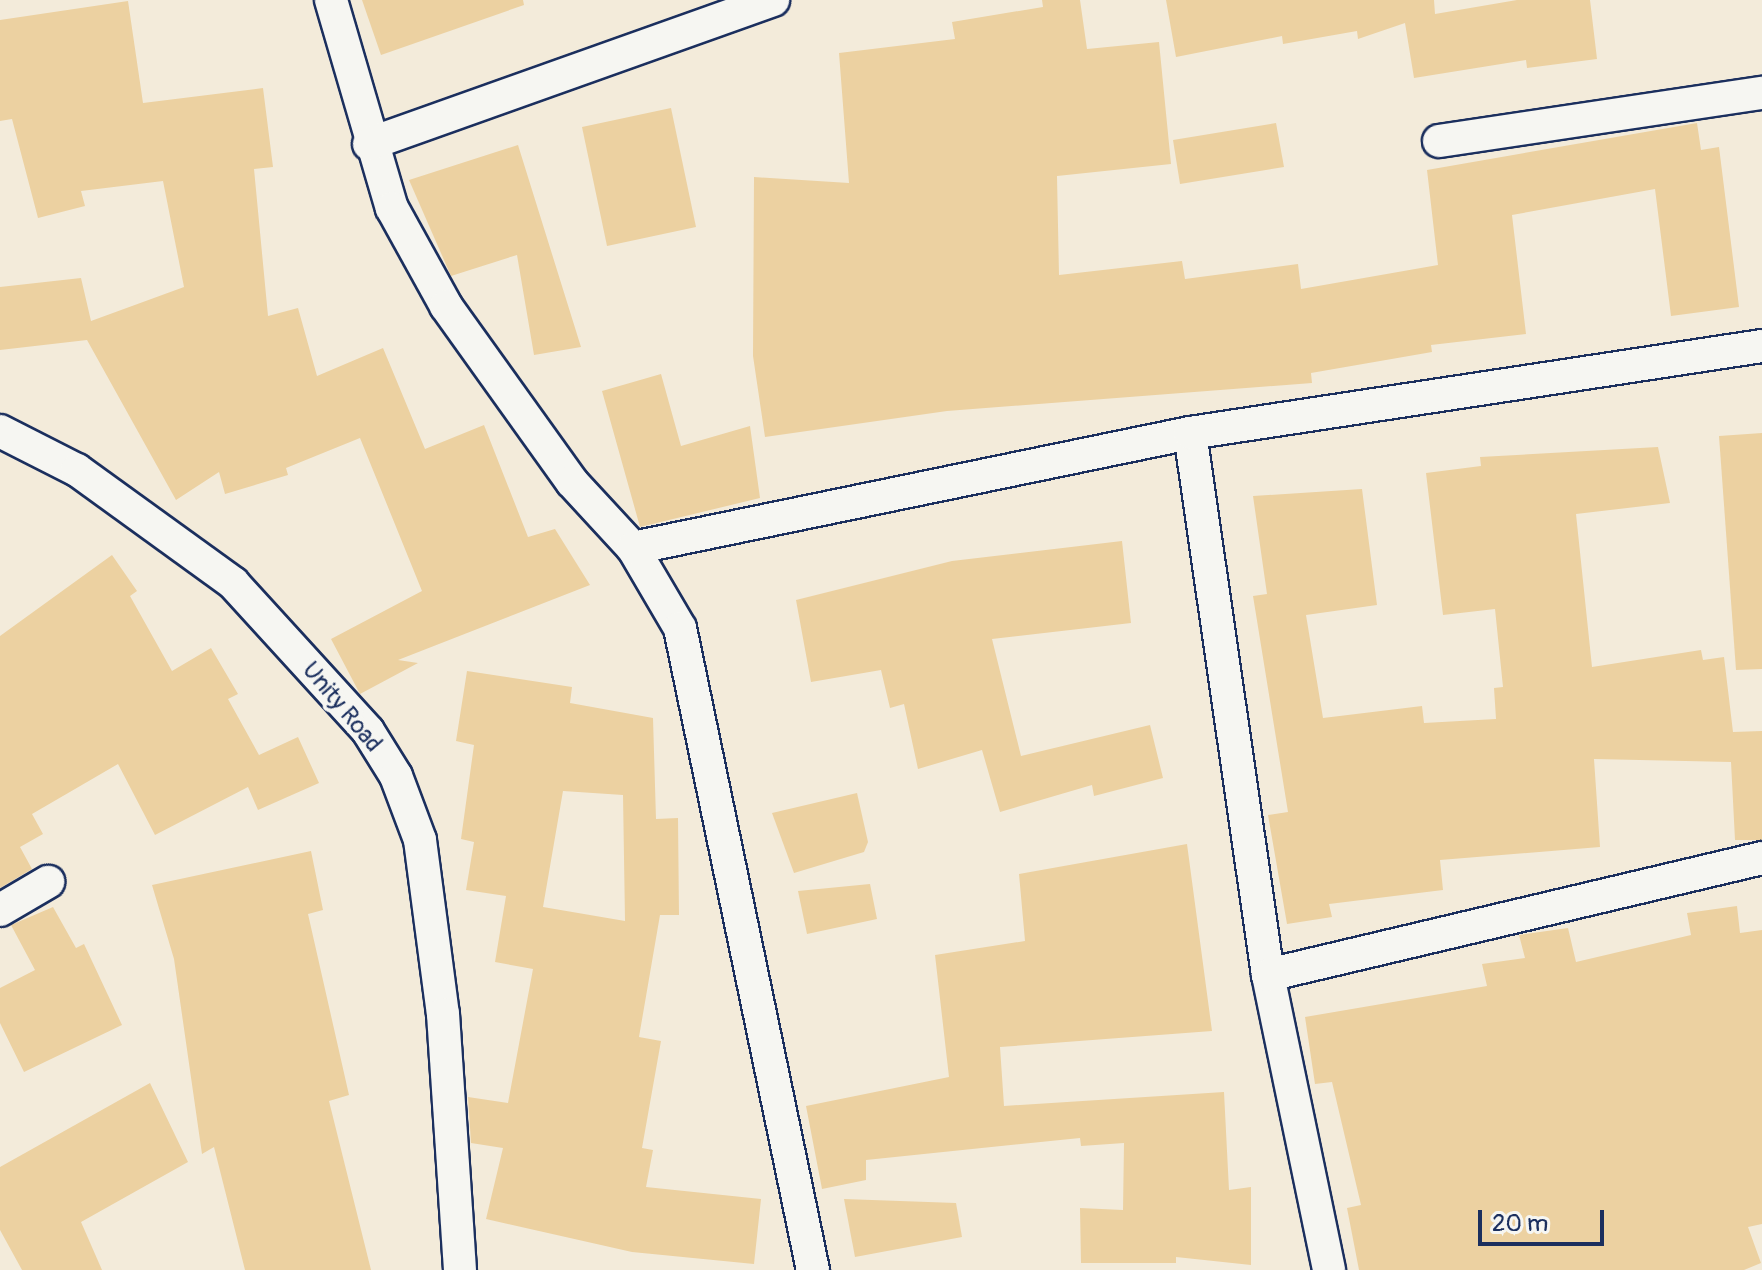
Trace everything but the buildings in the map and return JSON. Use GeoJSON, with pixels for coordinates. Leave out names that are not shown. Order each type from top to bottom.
{"type":"FeatureCollection","features":[{"type":"Feature","properties":{"kind":"street"},"geometry":{"type":"LineString","coordinates":[[331,0],[369,144],[392,208],[446,306],[572,482],[633,548],[680,628],[813,1270]]}},
{"type":"Feature","properties":{"kind":"street"},"geometry":{"type":"LineString","coordinates":[[369,144],[773,0]]}},
{"type":"Feature","properties":{"kind":"street"},"geometry":{"type":"LineString","coordinates":[[1439,141],[1762,93]]}},
{"type":"Feature","properties":{"kind":"street"},"geometry":{"type":"LineString","coordinates":[[633,548],[1190,433],[1762,346]]}},
{"type":"Feature","properties":{"kind":"street","name":"Unity Road"},"geometry":{"type":"LineString","coordinates":[[0,431],[77,470],[233,583],[368,731],[396,776],[422,856],[443,1014],[460,1270]]}},
{"type":"Feature","properties":{"kind":"street"},"geometry":{"type":"LineString","coordinates":[[1190,433],[1268,975],[1329,1270]]}},
{"type":"Feature","properties":{"kind":"street"},"geometry":{"type":"LineString","coordinates":[[1268,975],[1762,858]]}},
{"type":"Feature","properties":{"kind":"street"},"geometry":{"type":"LineString","coordinates":[[0,910],[48,882]]}}]}
